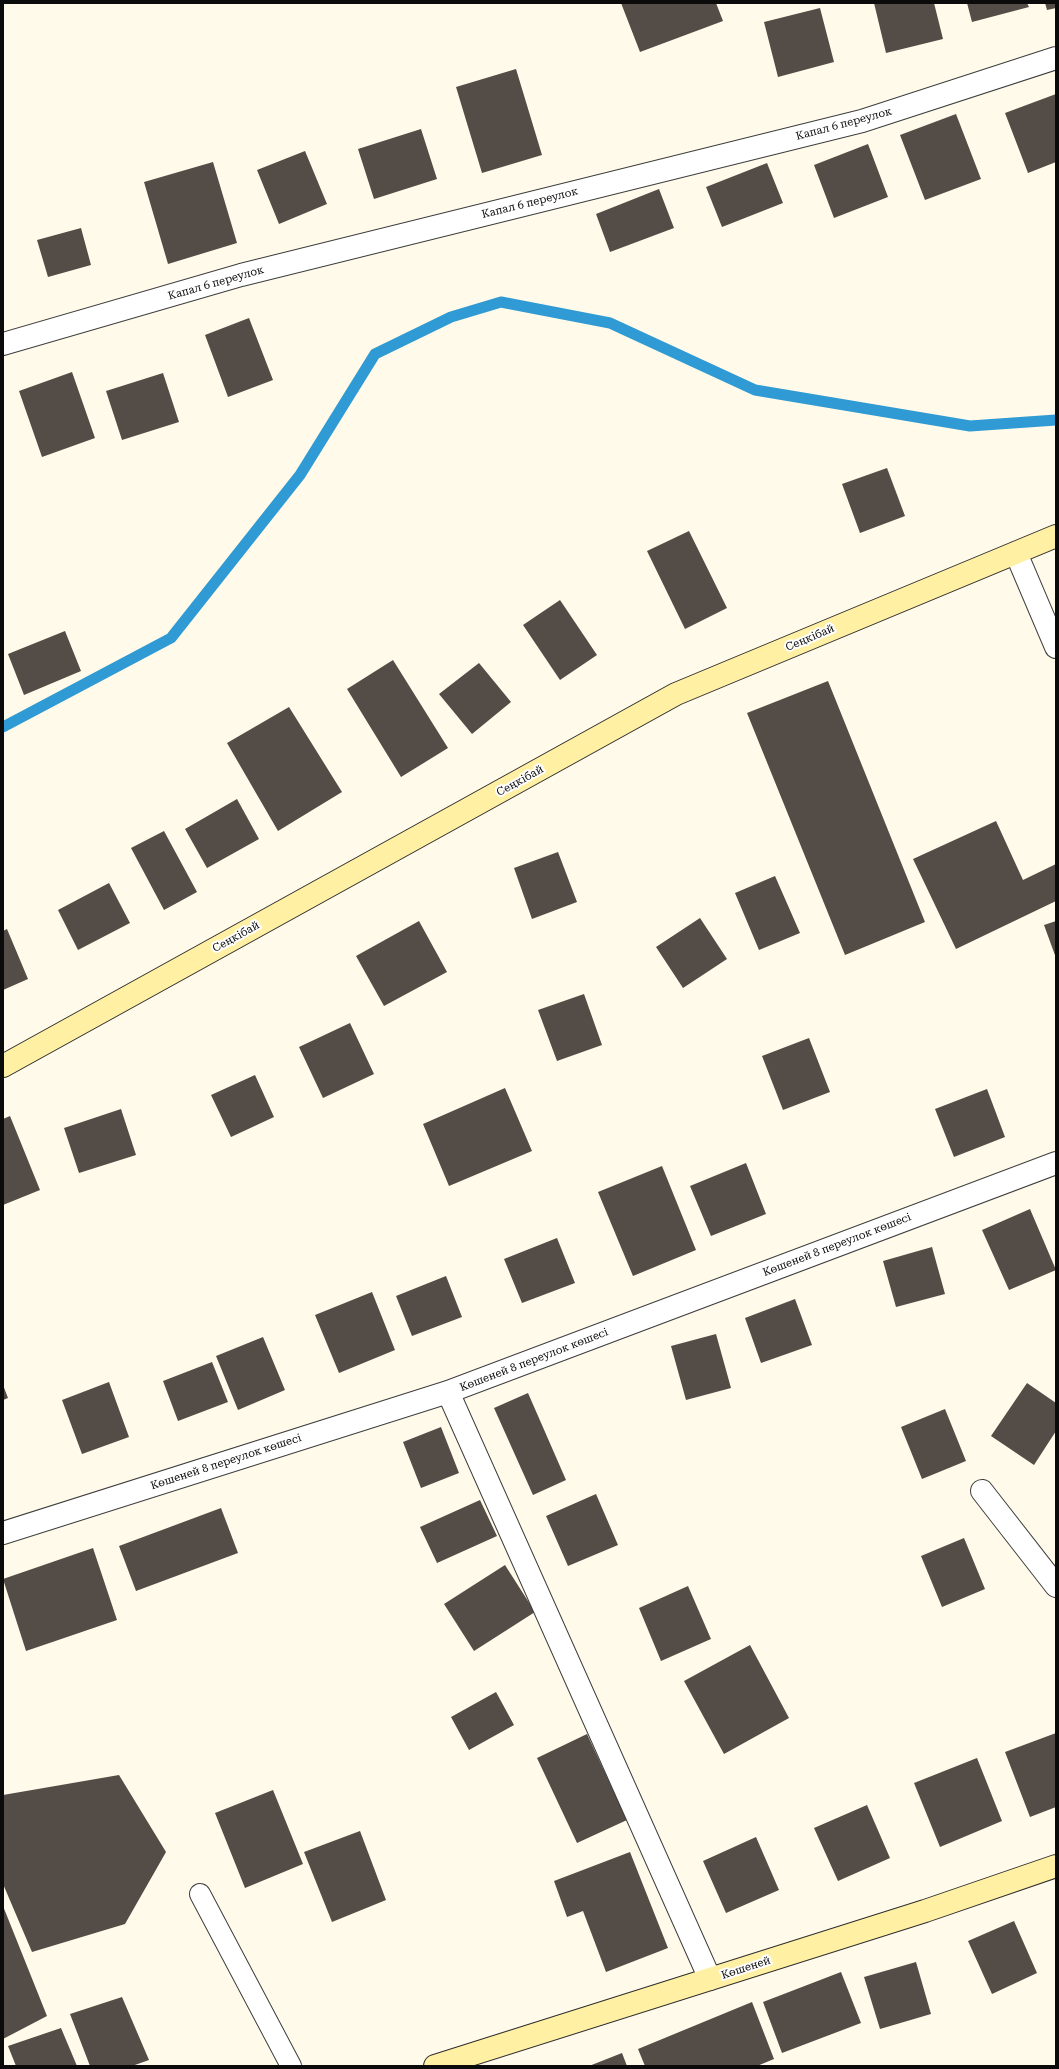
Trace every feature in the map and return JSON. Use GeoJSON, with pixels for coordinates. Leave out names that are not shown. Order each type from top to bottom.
{"type":"FeatureCollection","features":[{"type":"Feature","properties":{"kind":"street","name":"Капал 6 переулок"},"geometry":{"type":"LineString","coordinates":[[3,344],[241,275],[862,121],[1056,58]]}},
{"type":"Feature","properties":{"kind":"street","name":"Сеңкібай"},"geometry":{"type":"LineString","coordinates":[[3,1066],[676,694],[1056,536]]}},
{"type":"Feature","properties":{"kind":"street"},"geometry":{"type":"LineString","coordinates":[[1016,553],[1056,647]]}},
{"type":"Feature","properties":{"kind":"street","name":"Көшеней 8 переулок көшесі"},"geometry":{"type":"LineString","coordinates":[[3,1533],[448,1392],[1056,1163]]}},
{"type":"Feature","properties":{"kind":"street"},"geometry":{"type":"LineString","coordinates":[[448,1392],[710,1979]]}},
{"type":"Feature","properties":{"kind":"street"},"geometry":{"type":"LineString","coordinates":[[982,1491],[1056,1586]]}},
{"type":"Feature","properties":{"kind":"street","name":"Көшеней"},"geometry":{"type":"LineString","coordinates":[[435,2066],[924,1911],[1056,1866]]}},
{"type":"Feature","properties":{"kind":"lane"},"geometry":{"type":"LineString","coordinates":[[200,1894],[291,2066]]}},
{"type":"Feature","properties":{"kind":"building"},"geometry":{"type":"Polygon","coordinates":[[[621,3],[716,3],[723,21],[640,52],[621,3]]]}},
{"type":"Feature","properties":{"kind":"building"},"geometry":{"type":"Polygon","coordinates":[[[874,3],[934,3],[943,39],[886,53],[874,3]]]}},
{"type":"Feature","properties":{"kind":"building"},"geometry":{"type":"Polygon","coordinates":[[[967,3],[1027,3],[1029,7],[972,22],[967,3]]]}},
{"type":"Feature","properties":{"kind":"building"},"geometry":{"type":"Polygon","coordinates":[[[1045,3],[1056,3],[1056,8],[1047,10],[1045,3]]]}},
{"type":"Feature","properties":{"kind":"building"},"geometry":{"type":"Polygon","coordinates":[[[820,8],[834,62],[778,77],[764,22],[820,8]]]}},
{"type":"Feature","properties":{"kind":"building"},"geometry":{"type":"Polygon","coordinates":[[[516,69],[542,155],[482,173],[456,87],[516,69]]]}},
{"type":"Feature","properties":{"kind":"building"},"geometry":{"type":"Polygon","coordinates":[[[1056,94],[1056,162],[1028,173],[1005,113],[1056,94]]]}},
{"type":"Feature","properties":{"kind":"building"},"geometry":{"type":"Polygon","coordinates":[[[956,114],[981,179],[925,200],[900,135],[956,114]]]}},
{"type":"Feature","properties":{"kind":"building"},"geometry":{"type":"Polygon","coordinates":[[[421,129],[437,179],[374,199],[358,149],[421,129]]]}},
{"type":"Feature","properties":{"kind":"building"},"geometry":{"type":"Polygon","coordinates":[[[868,144],[888,197],[834,218],[814,165],[868,144]]]}},
{"type":"Feature","properties":{"kind":"building"},"geometry":{"type":"Polygon","coordinates":[[[305,151],[327,204],[279,224],[257,170],[305,151]]]}},
{"type":"Feature","properties":{"kind":"building"},"geometry":{"type":"Polygon","coordinates":[[[213,162],[237,243],[168,264],[144,182],[213,162]]]}},
{"type":"Feature","properties":{"kind":"building"},"geometry":{"type":"Polygon","coordinates":[[[767,163],[783,203],[722,227],[706,187],[767,163]]]}},
{"type":"Feature","properties":{"kind":"building"},"geometry":{"type":"Polygon","coordinates":[[[659,189],[674,228],[610,252],[596,214],[659,189]]]}},
{"type":"Feature","properties":{"kind":"building"},"geometry":{"type":"Polygon","coordinates":[[[81,228],[91,265],[48,277],[37,240],[81,228]]]}},
{"type":"Feature","properties":{"kind":"building"},"geometry":{"type":"Polygon","coordinates":[[[249,318],[273,380],[228,397],[205,335],[249,318]]]}},
{"type":"Feature","properties":{"kind":"building"},"geometry":{"type":"Polygon","coordinates":[[[72,372],[95,438],[42,457],[19,391],[72,372]]]}},
{"type":"Feature","properties":{"kind":"building"},"geometry":{"type":"Polygon","coordinates":[[[163,373],[179,422],[122,440],[106,391],[163,373]]]}},
{"type":"Feature","properties":{"kind":"building"},"geometry":{"type":"Polygon","coordinates":[[[887,468],[905,516],[860,533],[842,484],[887,468]]]}},
{"type":"Feature","properties":{"kind":"building"},"geometry":{"type":"Polygon","coordinates":[[[689,531],[727,608],[685,629],[647,551],[689,531]]]}},
{"type":"Feature","properties":{"kind":"building"},"geometry":{"type":"Polygon","coordinates":[[[560,600],[597,655],[560,680],[523,625],[560,600]]]}},
{"type":"Feature","properties":{"kind":"building"},"geometry":{"type":"Polygon","coordinates":[[[65,631],[81,671],[24,695],[8,654],[65,631]]]}},
{"type":"Feature","properties":{"kind":"building"},"geometry":{"type":"Polygon","coordinates":[[[393,660],[448,748],[401,777],[347,689],[393,660]]]}},
{"type":"Feature","properties":{"kind":"building"},"geometry":{"type":"Polygon","coordinates":[[[479,663],[511,702],[472,734],[439,694],[479,663]]]}},
{"type":"Feature","properties":{"kind":"building"},"geometry":{"type":"Polygon","coordinates":[[[828,681],[925,922],[845,955],[747,713],[828,681]]]}},
{"type":"Feature","properties":{"kind":"building"},"geometry":{"type":"Polygon","coordinates":[[[289,707],[342,792],[278,831],[227,743],[289,707]]]}},
{"type":"Feature","properties":{"kind":"building"},"geometry":{"type":"Polygon","coordinates":[[[237,799],[259,839],[207,868],[185,829],[237,799]]]}},
{"type":"Feature","properties":{"kind":"building"},"geometry":{"type":"Polygon","coordinates":[[[996,821],[1023,880],[1056,864],[1056,901],[956,949],[913,859],[996,821]]]}},
{"type":"Feature","properties":{"kind":"building"},"geometry":{"type":"Polygon","coordinates":[[[164,831],[197,892],[164,910],[131,848],[164,831]]]}},
{"type":"Feature","properties":{"kind":"building"},"geometry":{"type":"Polygon","coordinates":[[[558,852],[577,902],[532,919],[514,868],[558,852]]]}},
{"type":"Feature","properties":{"kind":"building"},"geometry":{"type":"Polygon","coordinates":[[[775,876],[800,933],[759,950],[735,893],[775,876]]]}},
{"type":"Feature","properties":{"kind":"building"},"geometry":{"type":"Polygon","coordinates":[[[109,883],[130,923],[78,950],[58,910],[109,883]]]}},
{"type":"Feature","properties":{"kind":"building"},"geometry":{"type":"Polygon","coordinates":[[[700,918],[727,959],[683,988],[656,947],[700,918]]]}},
{"type":"Feature","properties":{"kind":"building"},"geometry":{"type":"Polygon","coordinates":[[[419,921],[447,972],[384,1006],[356,956],[419,921]]]}},
{"type":"Feature","properties":{"kind":"building"},"geometry":{"type":"Polygon","coordinates":[[[1056,921],[1056,958],[1044,925],[1056,921]]]}},
{"type":"Feature","properties":{"kind":"building"},"geometry":{"type":"Polygon","coordinates":[[[7,929],[28,979],[3,990],[3,931],[7,929]]]}},
{"type":"Feature","properties":{"kind":"building"},"geometry":{"type":"Polygon","coordinates":[[[584,994],[602,1045],[557,1061],[538,1010],[584,994]]]}},
{"type":"Feature","properties":{"kind":"building"},"geometry":{"type":"Polygon","coordinates":[[[350,1023],[374,1074],[323,1098],[299,1047],[350,1023]]]}},
{"type":"Feature","properties":{"kind":"building"},"geometry":{"type":"Polygon","coordinates":[[[809,1038],[830,1092],[783,1110],[762,1056],[809,1038]]]}},
{"type":"Feature","properties":{"kind":"building"},"geometry":{"type":"Polygon","coordinates":[[[255,1075],[274,1117],[231,1137],[211,1095],[255,1075]]]}},
{"type":"Feature","properties":{"kind":"building"},"geometry":{"type":"Polygon","coordinates":[[[505,1088],[532,1151],[449,1186],[423,1124],[505,1088]]]}},
{"type":"Feature","properties":{"kind":"building"},"geometry":{"type":"Polygon","coordinates":[[[987,1089],[1005,1137],[954,1157],[935,1109],[987,1089]]]}},
{"type":"Feature","properties":{"kind":"building"},"geometry":{"type":"Polygon","coordinates":[[[121,1109],[136,1155],[79,1173],[64,1128],[121,1109]]]}},
{"type":"Feature","properties":{"kind":"building"},"geometry":{"type":"Polygon","coordinates":[[[10,1116],[40,1190],[3,1205],[3,1119],[10,1116]]]}},
{"type":"Feature","properties":{"kind":"building"},"geometry":{"type":"Polygon","coordinates":[[[746,1163],[766,1214],[711,1236],[690,1186],[746,1163]]]}},
{"type":"Feature","properties":{"kind":"building"},"geometry":{"type":"Polygon","coordinates":[[[662,1166],[696,1250],[633,1276],[598,1192],[662,1166]]]}},
{"type":"Feature","properties":{"kind":"building"},"geometry":{"type":"Polygon","coordinates":[[[1030,1209],[1056,1270],[1009,1290],[982,1230],[1030,1209]]]}},
{"type":"Feature","properties":{"kind":"building"},"geometry":{"type":"Polygon","coordinates":[[[557,1238],[575,1283],[522,1303],[504,1259],[557,1238]]]}},
{"type":"Feature","properties":{"kind":"building"},"geometry":{"type":"Polygon","coordinates":[[[932,1247],[945,1294],[896,1307],[883,1261],[932,1247]]]}},
{"type":"Feature","properties":{"kind":"building"},"geometry":{"type":"Polygon","coordinates":[[[446,1276],[462,1317],[412,1336],[396,1296],[446,1276]]]}},
{"type":"Feature","properties":{"kind":"building"},"geometry":{"type":"Polygon","coordinates":[[[372,1292],[395,1350],[339,1373],[315,1315],[372,1292]]]}},
{"type":"Feature","properties":{"kind":"building"},"geometry":{"type":"Polygon","coordinates":[[[795,1299],[812,1345],[761,1363],[745,1318],[795,1299]]]}},
{"type":"Feature","properties":{"kind":"building"},"geometry":{"type":"Polygon","coordinates":[[[716,1334],[731,1388],[686,1400],[671,1346],[716,1334]]]}},
{"type":"Feature","properties":{"kind":"building"},"geometry":{"type":"Polygon","coordinates":[[[263,1337],[285,1390],[238,1410],[216,1356],[263,1337]]]}},
{"type":"Feature","properties":{"kind":"building"},"geometry":{"type":"Polygon","coordinates":[[[212,1362],[228,1402],[178,1421],[163,1381],[212,1362]]]}},
{"type":"Feature","properties":{"kind":"building"},"geometry":{"type":"Polygon","coordinates":[[[109,1382],[129,1437],[82,1454],[62,1400],[109,1382]]]}},
{"type":"Feature","properties":{"kind":"building"},"geometry":{"type":"Polygon","coordinates":[[[1027,1383],[1056,1403],[1056,1431],[1034,1465],[991,1436],[1027,1383]]]}},
{"type":"Feature","properties":{"kind":"building"},"geometry":{"type":"Polygon","coordinates":[[[3,1385],[8,1398],[3,1400],[3,1385]]]}},
{"type":"Feature","properties":{"kind":"building"},"geometry":{"type":"Polygon","coordinates":[[[528,1393],[566,1480],[533,1495],[494,1408],[528,1393]]]}},
{"type":"Feature","properties":{"kind":"building"},"geometry":{"type":"Polygon","coordinates":[[[945,1409],[966,1461],[922,1479],[901,1427],[945,1409]]]}},
{"type":"Feature","properties":{"kind":"building"},"geometry":{"type":"Polygon","coordinates":[[[441,1427],[459,1473],[421,1488],[403,1442],[441,1427]]]}},
{"type":"Feature","properties":{"kind":"building"},"geometry":{"type":"Polygon","coordinates":[[[596,1494],[618,1545],[568,1566],[546,1516],[596,1494]]]}},
{"type":"Feature","properties":{"kind":"building"},"geometry":{"type":"Polygon","coordinates":[[[480,1500],[497,1536],[437,1563],[420,1527],[480,1500]]]}},
{"type":"Feature","properties":{"kind":"building"},"geometry":{"type":"Polygon","coordinates":[[[221,1508],[238,1553],[136,1591],[119,1546],[221,1508]]]}},
{"type":"Feature","properties":{"kind":"building"},"geometry":{"type":"Polygon","coordinates":[[[964,1538],[985,1589],[942,1607],[921,1556],[964,1538]]]}},
{"type":"Feature","properties":{"kind":"building"},"geometry":{"type":"Polygon","coordinates":[[[93,1548],[117,1620],[26,1651],[3,1579],[93,1548]]]}},
{"type":"Feature","properties":{"kind":"building"},"geometry":{"type":"Polygon","coordinates":[[[505,1565],[535,1612],[474,1651],[444,1604],[505,1565]]]}},
{"type":"Feature","properties":{"kind":"building"},"geometry":{"type":"Polygon","coordinates":[[[688,1586],[711,1639],[661,1661],[639,1608],[688,1586]]]}},
{"type":"Feature","properties":{"kind":"building"},"geometry":{"type":"Polygon","coordinates":[[[750,1645],[789,1718],[724,1754],[684,1681],[750,1645]]]}},
{"type":"Feature","properties":{"kind":"building"},"geometry":{"type":"Polygon","coordinates":[[[496,1692],[514,1725],[469,1750],[451,1717],[496,1692]]]}},
{"type":"Feature","properties":{"kind":"building"},"geometry":{"type":"Polygon","coordinates":[[[1056,1733],[1056,1807],[1030,1817],[1005,1752],[1056,1733]]]}},
{"type":"Feature","properties":{"kind":"building"},"geometry":{"type":"Polygon","coordinates":[[[587,1734],[627,1820],[577,1843],[537,1758],[587,1734]]]}},
{"type":"Feature","properties":{"kind":"building"},"geometry":{"type":"Polygon","coordinates":[[[977,1758],[1002,1821],[940,1847],[914,1783],[977,1758]]]}},
{"type":"Feature","properties":{"kind":"building"},"geometry":{"type":"Polygon","coordinates":[[[119,1775],[166,1852],[125,1924],[32,1952],[3,1884],[3,1795],[119,1775]]]}},
{"type":"Feature","properties":{"kind":"building"},"geometry":{"type":"Polygon","coordinates":[[[273,1790],[303,1864],[245,1888],[215,1813],[273,1790]]]}},
{"type":"Feature","properties":{"kind":"building"},"geometry":{"type":"Polygon","coordinates":[[[867,1805],[890,1858],[838,1881],[814,1828],[867,1805]]]}},
{"type":"Feature","properties":{"kind":"building"},"geometry":{"type":"Polygon","coordinates":[[[360,1831],[386,1900],[332,1922],[304,1852],[360,1831]]]}},
{"type":"Feature","properties":{"kind":"building"},"geometry":{"type":"Polygon","coordinates":[[[756,1837],[779,1890],[726,1913],[703,1861],[756,1837]]]}},
{"type":"Feature","properties":{"kind":"building"},"geometry":{"type":"Polygon","coordinates":[[[630,1852],[668,1948],[606,1972],[583,1911],[567,1917],[554,1881],[630,1852]]]}},
{"type":"Feature","properties":{"kind":"building"},"geometry":{"type":"Polygon","coordinates":[[[3,1906],[47,2016],[3,2039],[3,1906]]]}},
{"type":"Feature","properties":{"kind":"building"},"geometry":{"type":"Polygon","coordinates":[[[1014,1921],[1037,1973],[992,1994],[968,1941],[1014,1921]]]}},
{"type":"Feature","properties":{"kind":"building"},"geometry":{"type":"Polygon","coordinates":[[[916,1962],[931,2014],[880,2029],[864,1977],[916,1962]]]}},
{"type":"Feature","properties":{"kind":"building"},"geometry":{"type":"Polygon","coordinates":[[[841,1972],[861,2023],[782,2053],[763,2002],[841,1972]]]}},
{"type":"Feature","properties":{"kind":"building"},"geometry":{"type":"Polygon","coordinates":[[[122,1997],[149,2060],[132,2066],[90,2066],[70,2014],[122,1997]]]}},
{"type":"Feature","properties":{"kind":"building"},"geometry":{"type":"Polygon","coordinates":[[[752,2002],[774,2059],[757,2066],[645,2066],[638,2049],[752,2002]]]}},
{"type":"Feature","properties":{"kind":"building"},"geometry":{"type":"Polygon","coordinates":[[[61,2028],[77,2066],[16,2066],[8,2046],[61,2028]]]}},
{"type":"Feature","properties":{"kind":"building"},"geometry":{"type":"Polygon","coordinates":[[[622,2053],[627,2066],[589,2066],[622,2053]]]}},
{"type":"Feature","properties":{"kind":"waterway"},"geometry":{"type":"LineString","coordinates":[[3,727],[171,638],[300,475],[375,354],[451,317],[501,302],[610,323],[755,390],[970,426],[1056,420]]}}]}
